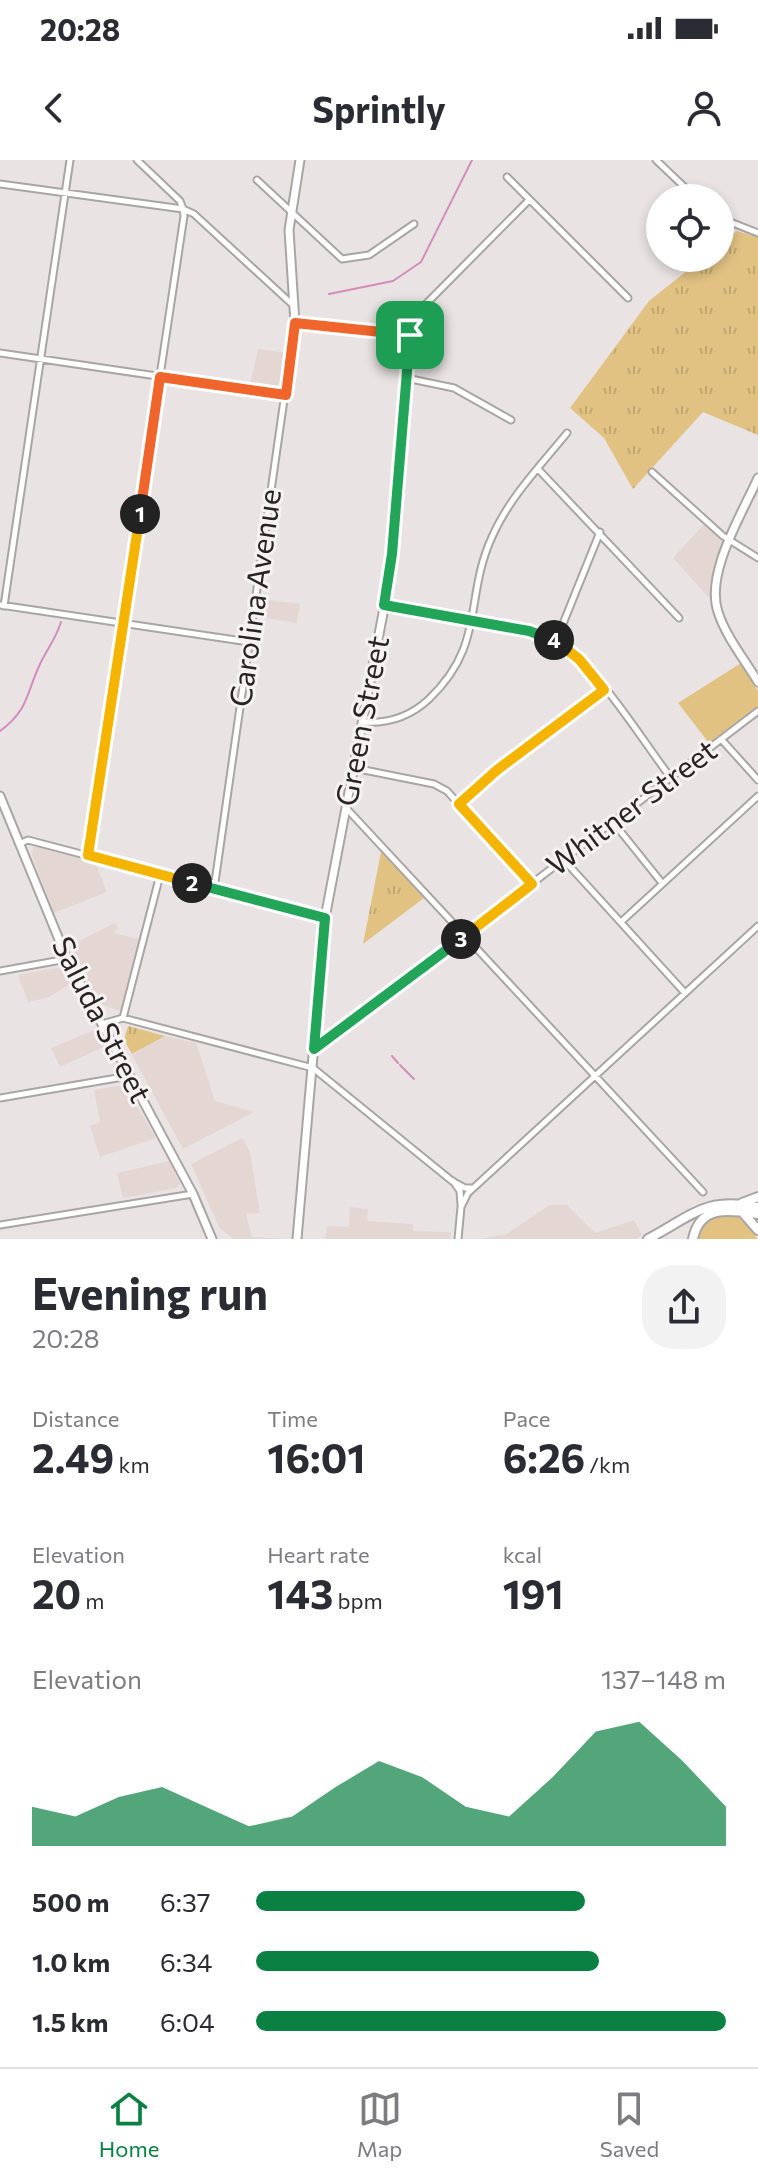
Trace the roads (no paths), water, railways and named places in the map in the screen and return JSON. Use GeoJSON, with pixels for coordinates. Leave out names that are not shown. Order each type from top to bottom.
{"type":"FeatureCollection","features":[{"type":"Feature","properties":{"kind":"main road"},"geometry":{"type":"LineString","coordinates":[[693,1239],[698,1224],[707,1215],[740,1207],[758,1197]]}},
{"type":"Feature","properties":{"kind":"main road"},"geometry":{"type":"LineString","coordinates":[[648,1239],[713,1204],[758,1207]]}},
{"type":"Feature","properties":{"kind":"main road"},"geometry":{"type":"LineString","coordinates":[[740,1207],[758,1214]]}},
{"type":"Feature","properties":{"kind":"main road"},"geometry":{"type":"LineString","coordinates":[[740,1207],[758,1230]]}},
{"type":"Feature","properties":{"kind":"street"},"geometry":{"type":"LineString","coordinates":[[70,160],[2,606],[249,642]]}},
{"type":"Feature","properties":{"kind":"street"},"geometry":{"type":"LineString","coordinates":[[88,855],[183,209],[180,201],[137,160]]}},
{"type":"Feature","properties":{"kind":"street","name":"Carolina Avenue"},"geometry":{"type":"LineString","coordinates":[[214,889],[295,323],[291,213],[300,160]]}},
{"type":"Feature","properties":{"kind":"street"},"geometry":{"type":"LineString","coordinates":[[656,160],[681,184]]}},
{"type":"Feature","properties":{"kind":"street"},"geometry":{"type":"LineString","coordinates":[[507,177],[628,298]]}},
{"type":"Feature","properties":{"kind":"street"},"geometry":{"type":"LineString","coordinates":[[257,180],[338,256],[350,260],[378,250],[414,224]]}},
{"type":"Feature","properties":{"kind":"street"},"geometry":{"type":"LineString","coordinates":[[0,184],[183,209],[194,214],[294,307]]}},
{"type":"Feature","properties":{"kind":"street","name":"Green Street"},"geometry":{"type":"LineString","coordinates":[[297,1239],[325,918],[392,554],[410,335],[420,310],[529,200]]}},
{"type":"Feature","properties":{"kind":"street"},"geometry":{"type":"LineString","coordinates":[[734,224],[758,233]]}},
{"type":"Feature","properties":{"kind":"street"},"geometry":{"type":"LineString","coordinates":[[295,323],[410,335]]}},
{"type":"Feature","properties":{"kind":"street"},"geometry":{"type":"LineString","coordinates":[[0,353],[286,395]]}},
{"type":"Feature","properties":{"kind":"street"},"geometry":{"type":"LineString","coordinates":[[406,378],[454,388],[511,420]]}},
{"type":"Feature","properties":{"kind":"street"},"geometry":{"type":"LineString","coordinates":[[362,722],[400,718],[426,702],[455,669],[474,621],[489,544],[502,515],[567,433]]}},
{"type":"Feature","properties":{"kind":"street"},"geometry":{"type":"LineString","coordinates":[[538,469],[679,618]]}},
{"type":"Feature","properties":{"kind":"street"},"geometry":{"type":"LineString","coordinates":[[652,472],[731,540],[758,558]]}},
{"type":"Feature","properties":{"kind":"street"},"geometry":{"type":"LineString","coordinates":[[758,478],[717,572],[716,605],[726,630],[758,682]]}},
{"type":"Feature","properties":{"kind":"street"},"geometry":{"type":"LineString","coordinates":[[556,641],[600,532]]}},
{"type":"Feature","properties":{"kind":"street"},"geometry":{"type":"LineString","coordinates":[[384,605],[529,631],[556,641],[579,659],[671,778]]}},
{"type":"Feature","properties":{"kind":"street"},"geometry":{"type":"LineString","coordinates":[[459,804],[497,770],[604,690]]}},
{"type":"Feature","properties":{"kind":"street","name":"Whitner Street"},"geometry":{"type":"LineString","coordinates":[[314,1049],[758,711]]}},
{"type":"Feature","properties":{"kind":"street"},"geometry":{"type":"LineString","coordinates":[[721,739],[758,780]]}},
{"type":"Feature","properties":{"kind":"street"},"geometry":{"type":"LineString","coordinates":[[354,768],[434,784],[459,804],[532,884]]}},
{"type":"Feature","properties":{"kind":"street","name":"Saluda Street"},"geometry":{"type":"LineString","coordinates":[[0,796],[67,959],[193,1194],[212,1239]]}},
{"type":"Feature","properties":{"kind":"street"},"geometry":{"type":"LineString","coordinates":[[621,922],[758,796]]}},
{"type":"Feature","properties":{"kind":"street"},"geometry":{"type":"LineString","coordinates":[[346,808],[703,1192]]}},
{"type":"Feature","properties":{"kind":"street"},"geometry":{"type":"LineString","coordinates":[[613,822],[662,883]]}},
{"type":"Feature","properties":{"kind":"street"},"geometry":{"type":"LineString","coordinates":[[19,844],[28,840],[325,918]]}},
{"type":"Feature","properties":{"kind":"street"},"geometry":{"type":"LineString","coordinates":[[564,860],[685,993]]}},
{"type":"Feature","properties":{"kind":"street"},"geometry":{"type":"LineString","coordinates":[[123,1018],[160,875]]}},
{"type":"Feature","properties":{"kind":"street"},"geometry":{"type":"LineString","coordinates":[[461,1207],[473,1188],[758,926]]}},
{"type":"Feature","properties":{"kind":"street"},"geometry":{"type":"LineString","coordinates":[[0,971],[67,959]]}},
{"type":"Feature","properties":{"kind":"street"},"geometry":{"type":"LineString","coordinates":[[102,1024],[123,1018],[313,1067],[452,1181],[465,1188],[473,1188]]}},
{"type":"Feature","properties":{"kind":"street"},"geometry":{"type":"LineString","coordinates":[[0,1098],[130,1076]]}},
{"type":"Feature","properties":{"kind":"street"},"geometry":{"type":"LineString","coordinates":[[452,1181],[460,1191],[458,1239]]}},
{"type":"Feature","properties":{"kind":"street"},"geometry":{"type":"LineString","coordinates":[[0,1225],[193,1194]]}},
{"type":"Feature","properties":{"kind":"waterway"},"geometry":{"type":"LineString","coordinates":[[329,294],[393,281],[421,262],[472,160]]}},
{"type":"Feature","properties":{"kind":"waterway"},"geometry":{"type":"LineString","coordinates":[[0,731],[22,707],[61,622]]}},
{"type":"Feature","properties":{"kind":"waterway"},"geometry":{"type":"LineString","coordinates":[[392,1056],[398,1063]]}},
{"type":"Feature","properties":{"kind":"waterway"},"geometry":{"type":"LineString","coordinates":[[400,1065],[414,1079]]}}]}
